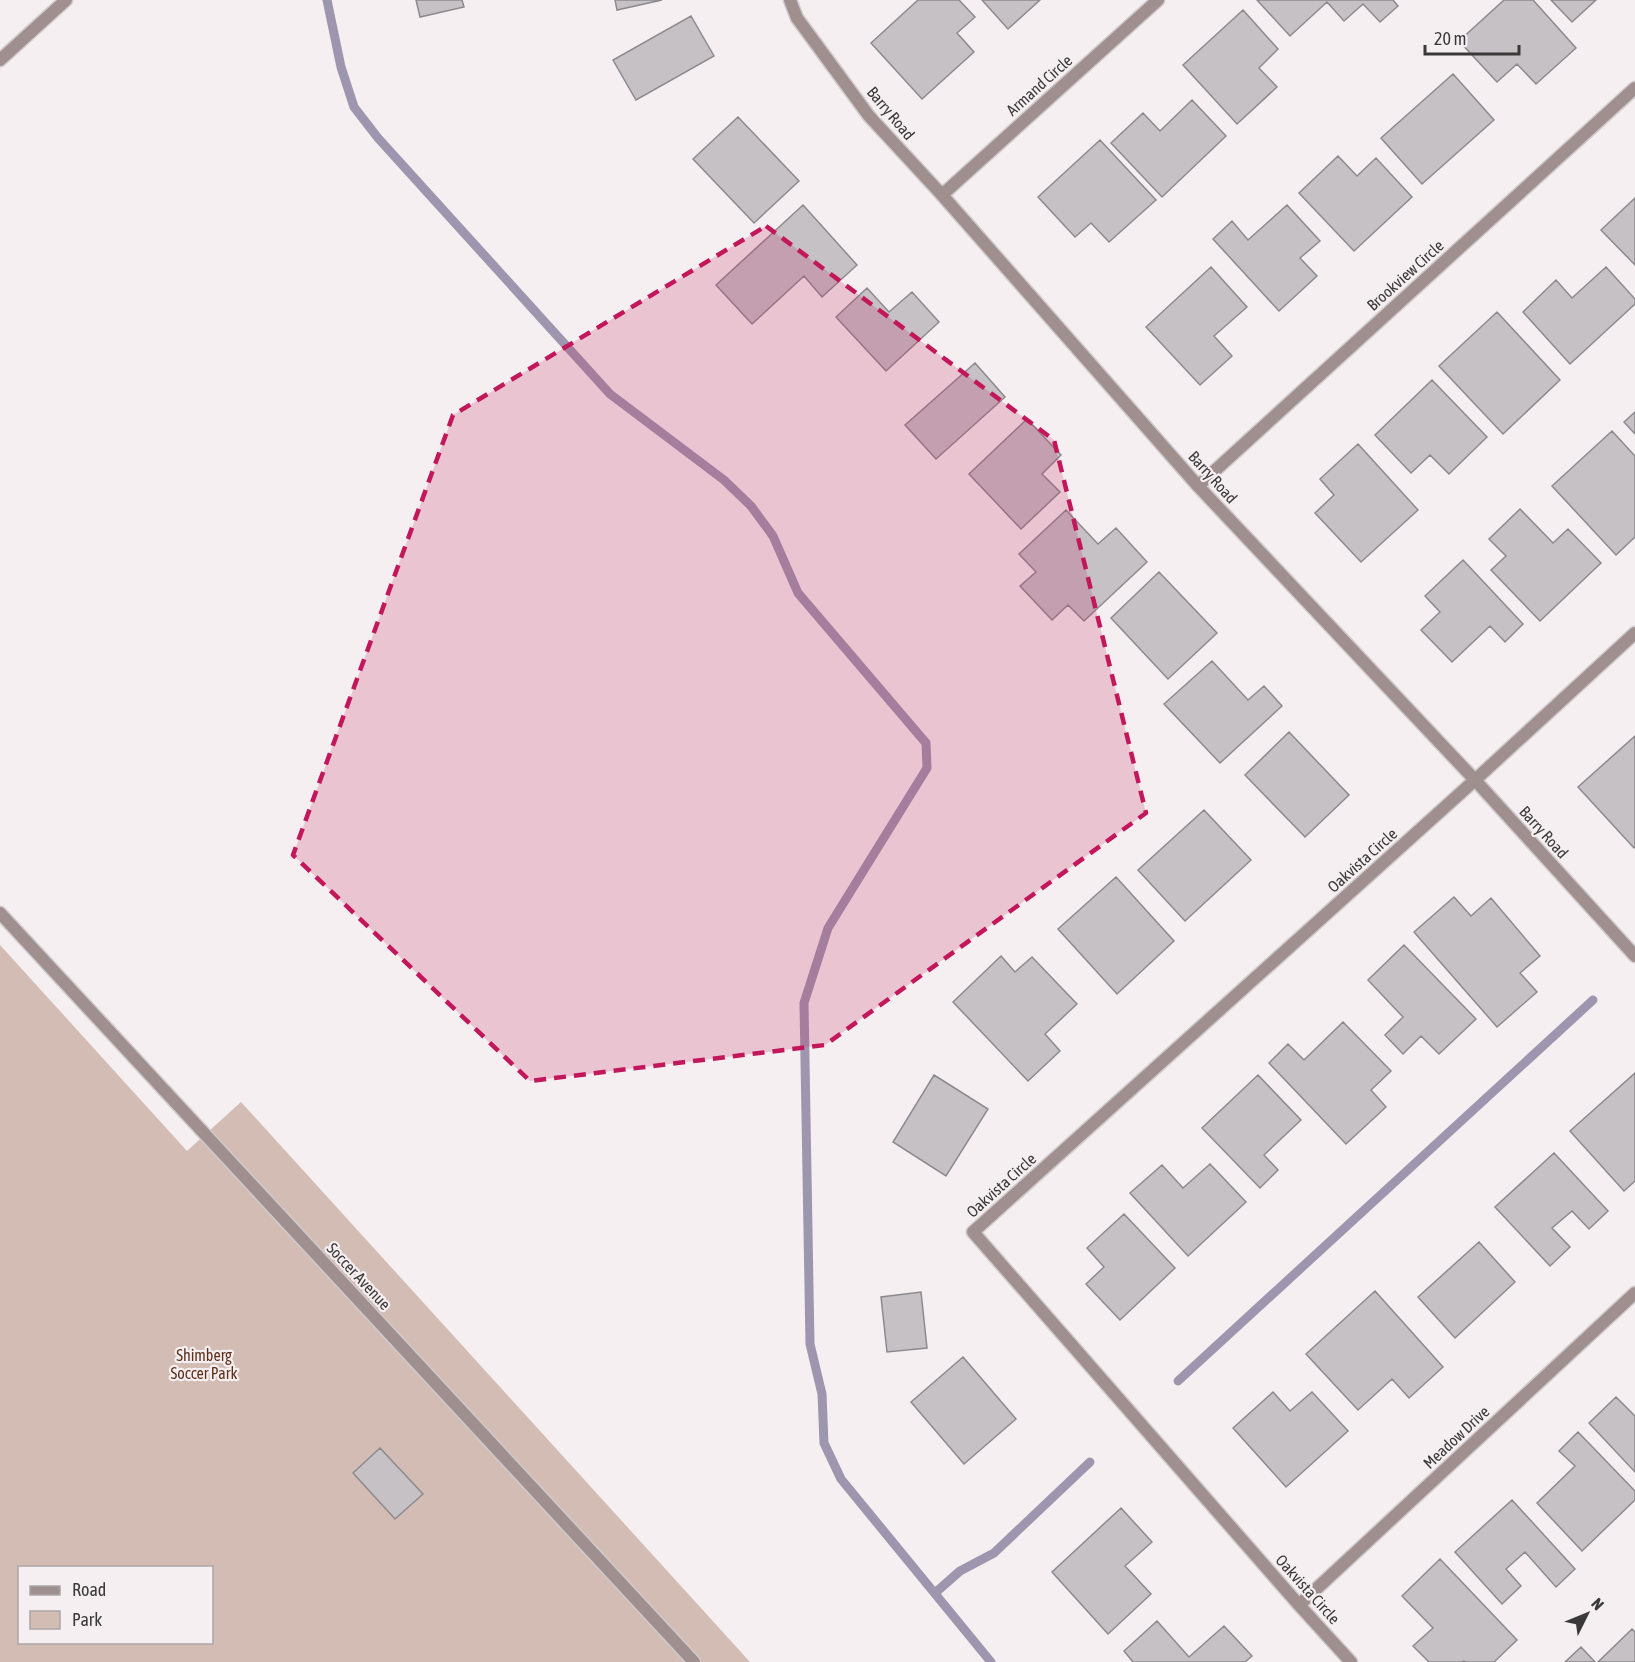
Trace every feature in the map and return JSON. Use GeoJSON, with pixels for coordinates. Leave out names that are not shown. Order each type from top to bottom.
{"type":"FeatureCollection","features":[{"type":"Feature","properties":{"kind":"street"},"geometry":{"type":"LineString","coordinates":[[0,60],[66,0]]}},
{"type":"Feature","properties":{"kind":"street","name":"Barry Road"},"geometry":{"type":"LineString","coordinates":[[790,0],[797,18],[869,116],[942,195],[1198,486],[1475,780],[1635,956]]}},
{"type":"Feature","properties":{"kind":"street","name":"Armand Circle"},"geometry":{"type":"LineString","coordinates":[[942,195],[1158,0]]}},
{"type":"Feature","properties":{"kind":"street","name":"Brookview Circle"},"geometry":{"type":"LineString","coordinates":[[1198,486],[1635,88]]}},
{"type":"Feature","properties":{"kind":"street"},"geometry":{"type":"LineString","coordinates":[[1475,780],[1635,633]]}},
{"type":"Feature","properties":{"kind":"street","name":"Oakvista Circle"},"geometry":{"type":"LineString","coordinates":[[1352,1662],[1299,1605],[973,1232],[1475,780]]}},
{"type":"Feature","properties":{"kind":"street","name":"Soccer Avenue"},"geometry":{"type":"LineString","coordinates":[[0,913],[694,1662]]}},
{"type":"Feature","properties":{"kind":"street","name":"Meadow Drive"},"geometry":{"type":"LineString","coordinates":[[1299,1605],[1635,1293]]}},
{"type":"Feature","properties":{"kind":"highlighted area"},"geometry":{"type":"Polygon","coordinates":[[[766,226],[1054,440],[1146,813],[825,1045],[530,1081],[293,855],[453,415],[766,226]]]}},
{"type":"Feature","properties":{"kind":"green space","name":"Shimberg Soccer Park"},"geometry":{"type":"Polygon","coordinates":[[[0,945],[187,1151],[241,1102],[750,1662],[0,1662],[0,945]]]}},
{"type":"Feature","properties":{"kind":"building"},"geometry":{"type":"Polygon","coordinates":[[[416,0],[462,0],[464,7],[420,17],[416,0]]]}},
{"type":"Feature","properties":{"kind":"building"},"geometry":{"type":"Polygon","coordinates":[[[615,0],[662,0],[617,10],[615,0]]]}},
{"type":"Feature","properties":{"kind":"building"},"geometry":{"type":"Polygon","coordinates":[[[918,0],[959,0],[975,17],[957,33],[974,52],[922,99],[871,43],[918,0]]]}},
{"type":"Feature","properties":{"kind":"building"},"geometry":{"type":"Polygon","coordinates":[[[982,0],[1040,0],[1008,29],[982,0]]]}},
{"type":"Feature","properties":{"kind":"building"},"geometry":{"type":"Polygon","coordinates":[[[1257,0],[1393,0],[1398,6],[1380,22],[1363,4],[1344,21],[1327,2],[1290,36],[1257,0]]]}},
{"type":"Feature","properties":{"kind":"building"},"geometry":{"type":"Polygon","coordinates":[[[1504,0],[1533,0],[1576,48],[1536,84],[1517,64],[1497,82],[1459,41],[1504,0]]]}},
{"type":"Feature","properties":{"kind":"building"},"geometry":{"type":"Polygon","coordinates":[[[1551,0],[1596,0],[1572,22],[1551,0]]]}},
{"type":"Feature","properties":{"kind":"building"},"geometry":{"type":"Polygon","coordinates":[[[1243,10],[1278,49],[1259,68],[1277,87],[1237,124],[1183,65],[1243,10]]]}},
{"type":"Feature","properties":{"kind":"building"},"geometry":{"type":"Polygon","coordinates":[[[691,16],[714,56],[636,100],[613,60],[691,16]]]}},
{"type":"Feature","properties":{"kind":"building"},"geometry":{"type":"Polygon","coordinates":[[[1453,74],[1494,120],[1422,184],[1381,138],[1453,74]]]}},
{"type":"Feature","properties":{"kind":"building"},"geometry":{"type":"Polygon","coordinates":[[[1192,100],[1226,136],[1162,197],[1111,143],[1143,113],[1160,131],[1192,100]]]}},
{"type":"Feature","properties":{"kind":"building"},"geometry":{"type":"Polygon","coordinates":[[[738,117],[799,181],[754,223],[693,159],[738,117]]]}},
{"type":"Feature","properties":{"kind":"building"},"geometry":{"type":"Polygon","coordinates":[[[1100,140],[1156,200],[1109,242],[1091,223],[1075,237],[1038,197],[1100,140]]]}},
{"type":"Feature","properties":{"kind":"building"},"geometry":{"type":"Polygon","coordinates":[[[1338,156],[1357,176],[1376,158],[1412,197],[1354,251],[1299,193],[1338,156]]]}},
{"type":"Feature","properties":{"kind":"building"},"geometry":{"type":"Polygon","coordinates":[[[1635,198],[1635,265],[1601,230],[1635,198]]]}},
{"type":"Feature","properties":{"kind":"building"},"geometry":{"type":"Polygon","coordinates":[[[803,205],[857,265],[822,297],[804,276],[752,324],[716,285],[803,205]]]}},
{"type":"Feature","properties":{"kind":"building"},"geometry":{"type":"Polygon","coordinates":[[[1287,205],[1320,241],[1300,258],[1317,276],[1279,311],[1213,239],[1232,221],[1248,240],[1287,205]]]}},
{"type":"Feature","properties":{"kind":"building"},"geometry":{"type":"Polygon","coordinates":[[[1211,267],[1247,307],[1214,336],[1232,356],[1200,385],[1146,327],[1211,267]]]}},
{"type":"Feature","properties":{"kind":"building"},"geometry":{"type":"Polygon","coordinates":[[[1606,267],[1635,299],[1635,304],[1570,364],[1523,312],[1556,280],[1572,298],[1606,267]]]}},
{"type":"Feature","properties":{"kind":"building"},"geometry":{"type":"Polygon","coordinates":[[[867,288],[889,312],[912,292],[939,322],[886,371],[836,317],[867,288]]]}},
{"type":"Feature","properties":{"kind":"building"},"geometry":{"type":"Polygon","coordinates":[[[1497,312],[1560,380],[1503,434],[1439,366],[1497,312]]]}},
{"type":"Feature","properties":{"kind":"building"},"geometry":{"type":"Polygon","coordinates":[[[975,363],[1005,397],[936,459],[905,425],[975,363]]]}},
{"type":"Feature","properties":{"kind":"building"},"geometry":{"type":"Polygon","coordinates":[[[1432,380],[1487,437],[1449,474],[1430,455],[1411,473],[1375,435],[1432,380]]]}},
{"type":"Feature","properties":{"kind":"building"},"geometry":{"type":"Polygon","coordinates":[[[1635,412],[1635,434],[1624,422],[1635,412]]]}},
{"type":"Feature","properties":{"kind":"building"},"geometry":{"type":"Polygon","coordinates":[[[1027,419],[1061,455],[1042,474],[1060,492],[1021,529],[969,474],[1027,419]]]}},
{"type":"Feature","properties":{"kind":"building"},"geometry":{"type":"Polygon","coordinates":[[[1612,431],[1635,456],[1635,537],[1616,555],[1552,486],[1612,431]]]}},
{"type":"Feature","properties":{"kind":"building"},"geometry":{"type":"Polygon","coordinates":[[[1358,444],[1418,510],[1361,562],[1315,513],[1334,495],[1320,479],[1358,444]]]}},
{"type":"Feature","properties":{"kind":"building"},"geometry":{"type":"Polygon","coordinates":[[[1520,509],[1553,543],[1568,529],[1601,563],[1540,621],[1491,570],[1506,556],[1489,539],[1520,509]]]}},
{"type":"Feature","properties":{"kind":"building"},"geometry":{"type":"Polygon","coordinates":[[[1066,510],[1098,544],[1116,528],[1147,562],[1084,621],[1068,605],[1052,620],[1020,586],[1036,572],[1019,554],[1066,510]]]}},
{"type":"Feature","properties":{"kind":"building"},"geometry":{"type":"Polygon","coordinates":[[[1463,560],[1523,624],[1505,642],[1490,626],[1452,662],[1421,630],[1440,612],[1425,596],[1463,560]]]}},
{"type":"Feature","properties":{"kind":"building"},"geometry":{"type":"Polygon","coordinates":[[[1159,572],[1217,633],[1168,679],[1111,618],[1159,572]]]}},
{"type":"Feature","properties":{"kind":"building"},"geometry":{"type":"Polygon","coordinates":[[[1212,661],[1248,700],[1264,686],[1282,706],[1220,763],[1164,704],[1212,661]]]}},
{"type":"Feature","properties":{"kind":"building"},"geometry":{"type":"Polygon","coordinates":[[[1289,732],[1349,795],[1305,837],[1245,775],[1289,732]]]}},
{"type":"Feature","properties":{"kind":"building"},"geometry":{"type":"Polygon","coordinates":[[[1635,736],[1635,847],[1634,848],[1578,787],[1635,736]]]}},
{"type":"Feature","properties":{"kind":"building"},"geometry":{"type":"Polygon","coordinates":[[[1204,810],[1251,860],[1185,921],[1138,870],[1204,810]]]}},
{"type":"Feature","properties":{"kind":"building"},"geometry":{"type":"Polygon","coordinates":[[[1116,877],[1174,941],[1117,994],[1058,929],[1116,877]]]}},
{"type":"Feature","properties":{"kind":"building"},"geometry":{"type":"Polygon","coordinates":[[[1454,897],[1471,916],[1491,898],[1540,956],[1520,973],[1537,992],[1497,1027],[1414,932],[1454,897]]]}},
{"type":"Feature","properties":{"kind":"building"},"geometry":{"type":"Polygon","coordinates":[[[1404,945],[1476,1019],[1439,1054],[1421,1036],[1403,1054],[1385,1035],[1403,1017],[1368,980],[1404,945]]]}},
{"type":"Feature","properties":{"kind":"building"},"geometry":{"type":"Polygon","coordinates":[[[1001,956],[1015,972],[1032,957],[1077,1004],[1045,1034],[1060,1051],[1028,1081],[953,1002],[1001,956]]]}},
{"type":"Feature","properties":{"kind":"building"},"geometry":{"type":"Polygon","coordinates":[[[1343,1022],[1391,1071],[1371,1090],[1386,1107],[1346,1144],[1269,1063],[1288,1044],[1304,1060],[1343,1022]]]}},
{"type":"Feature","properties":{"kind":"building"},"geometry":{"type":"Polygon","coordinates":[[[1635,1073],[1635,1181],[1624,1191],[1570,1131],[1635,1073]]]}},
{"type":"Feature","properties":{"kind":"building"},"geometry":{"type":"Polygon","coordinates":[[[934,1075],[988,1109],[946,1176],[893,1142],[934,1075]]]}},
{"type":"Feature","properties":{"kind":"building"},"geometry":{"type":"Polygon","coordinates":[[[1258,1075],[1301,1120],[1264,1155],[1278,1170],[1260,1188],[1202,1128],[1258,1075]]]}},
{"type":"Feature","properties":{"kind":"building"},"geometry":{"type":"Polygon","coordinates":[[[1554,1153],[1608,1211],[1589,1229],[1572,1211],[1552,1228],[1570,1247],[1550,1266],[1495,1207],[1554,1153]]]}},
{"type":"Feature","properties":{"kind":"building"},"geometry":{"type":"Polygon","coordinates":[[[1210,1164],[1246,1202],[1188,1256],[1130,1193],[1162,1165],[1183,1188],[1210,1164]]]}},
{"type":"Feature","properties":{"kind":"building"},"geometry":{"type":"Polygon","coordinates":[[[1124,1214],[1175,1268],[1120,1320],[1086,1284],[1104,1267],[1087,1248],[1124,1214]]]}},
{"type":"Feature","properties":{"kind":"building"},"geometry":{"type":"Polygon","coordinates":[[[1479,1242],[1515,1282],[1455,1338],[1418,1297],[1479,1242]]]}},
{"type":"Feature","properties":{"kind":"building"},"geometry":{"type":"Polygon","coordinates":[[[1375,1291],[1443,1367],[1409,1398],[1392,1379],[1358,1410],[1306,1354],[1375,1291]]]}},
{"type":"Feature","properties":{"kind":"building"},"geometry":{"type":"Polygon","coordinates":[[[921,1292],[927,1348],[887,1352],[881,1297],[921,1292]]]}},
{"type":"Feature","properties":{"kind":"building"},"geometry":{"type":"Polygon","coordinates":[[[963,1357],[1016,1419],[964,1464],[911,1402],[963,1357]]]}},
{"type":"Feature","properties":{"kind":"building"},"geometry":{"type":"Polygon","coordinates":[[[1273,1392],[1290,1411],[1312,1392],[1348,1431],[1286,1487],[1233,1428],[1273,1392]]]}},
{"type":"Feature","properties":{"kind":"building"},"geometry":{"type":"Polygon","coordinates":[[[1616,1397],[1635,1416],[1635,1472],[1589,1423],[1616,1397]]]}},
{"type":"Feature","properties":{"kind":"building"},"geometry":{"type":"Polygon","coordinates":[[[1578,1432],[1635,1491],[1635,1500],[1582,1551],[1537,1503],[1575,1466],[1559,1451],[1578,1432]]]}},
{"type":"Feature","properties":{"kind":"building"},"geometry":{"type":"Polygon","coordinates":[[[380,1448],[423,1494],[395,1519],[353,1473],[380,1448]]]}},
{"type":"Feature","properties":{"kind":"building"},"geometry":{"type":"Polygon","coordinates":[[[1512,1500],[1575,1569],[1556,1587],[1525,1552],[1506,1569],[1521,1586],[1502,1604],[1455,1552],[1512,1500]]]}},
{"type":"Feature","properties":{"kind":"building"},"geometry":{"type":"Polygon","coordinates":[[[1121,1508],[1152,1542],[1125,1566],[1151,1594],[1108,1634],[1052,1572],[1121,1508]]]}},
{"type":"Feature","properties":{"kind":"building"},"geometry":{"type":"Polygon","coordinates":[[[1440,1559],[1517,1640],[1494,1662],[1429,1662],[1413,1646],[1433,1628],[1402,1596],[1440,1559]]]}},
{"type":"Feature","properties":{"kind":"building"},"geometry":{"type":"Polygon","coordinates":[[[1157,1621],[1189,1657],[1224,1626],[1252,1656],[1245,1662],[1133,1662],[1124,1651],[1157,1621]]]}},
{"type":"Feature","properties":{"kind":"building"},"geometry":{"type":"Polygon","coordinates":[[[1632,1629],[1635,1632],[1635,1662],[1598,1662],[1632,1629]]]}},
{"type":"Feature","properties":{"kind":"building"},"geometry":{"type":"Polygon","coordinates":[[[1581,1647],[1595,1662],[1565,1662],[1581,1647]]]}},
{"type":"Feature","properties":{"kind":"waterway"},"geometry":{"type":"LineString","coordinates":[[327,0],[341,67],[354,107],[378,138],[610,394],[724,480],[751,506],[773,536],[798,593],[926,743],[927,768],[828,928],[804,1003],[810,1344],[822,1394],[824,1443],[841,1479],[991,1662]]}},
{"type":"Feature","properties":{"kind":"waterway"},"geometry":{"type":"LineString","coordinates":[[1178,1381],[1593,1000]]}},
{"type":"Feature","properties":{"kind":"waterway"},"geometry":{"type":"LineString","coordinates":[[935,1593],[960,1571],[994,1553],[1090,1462]]}}]}
